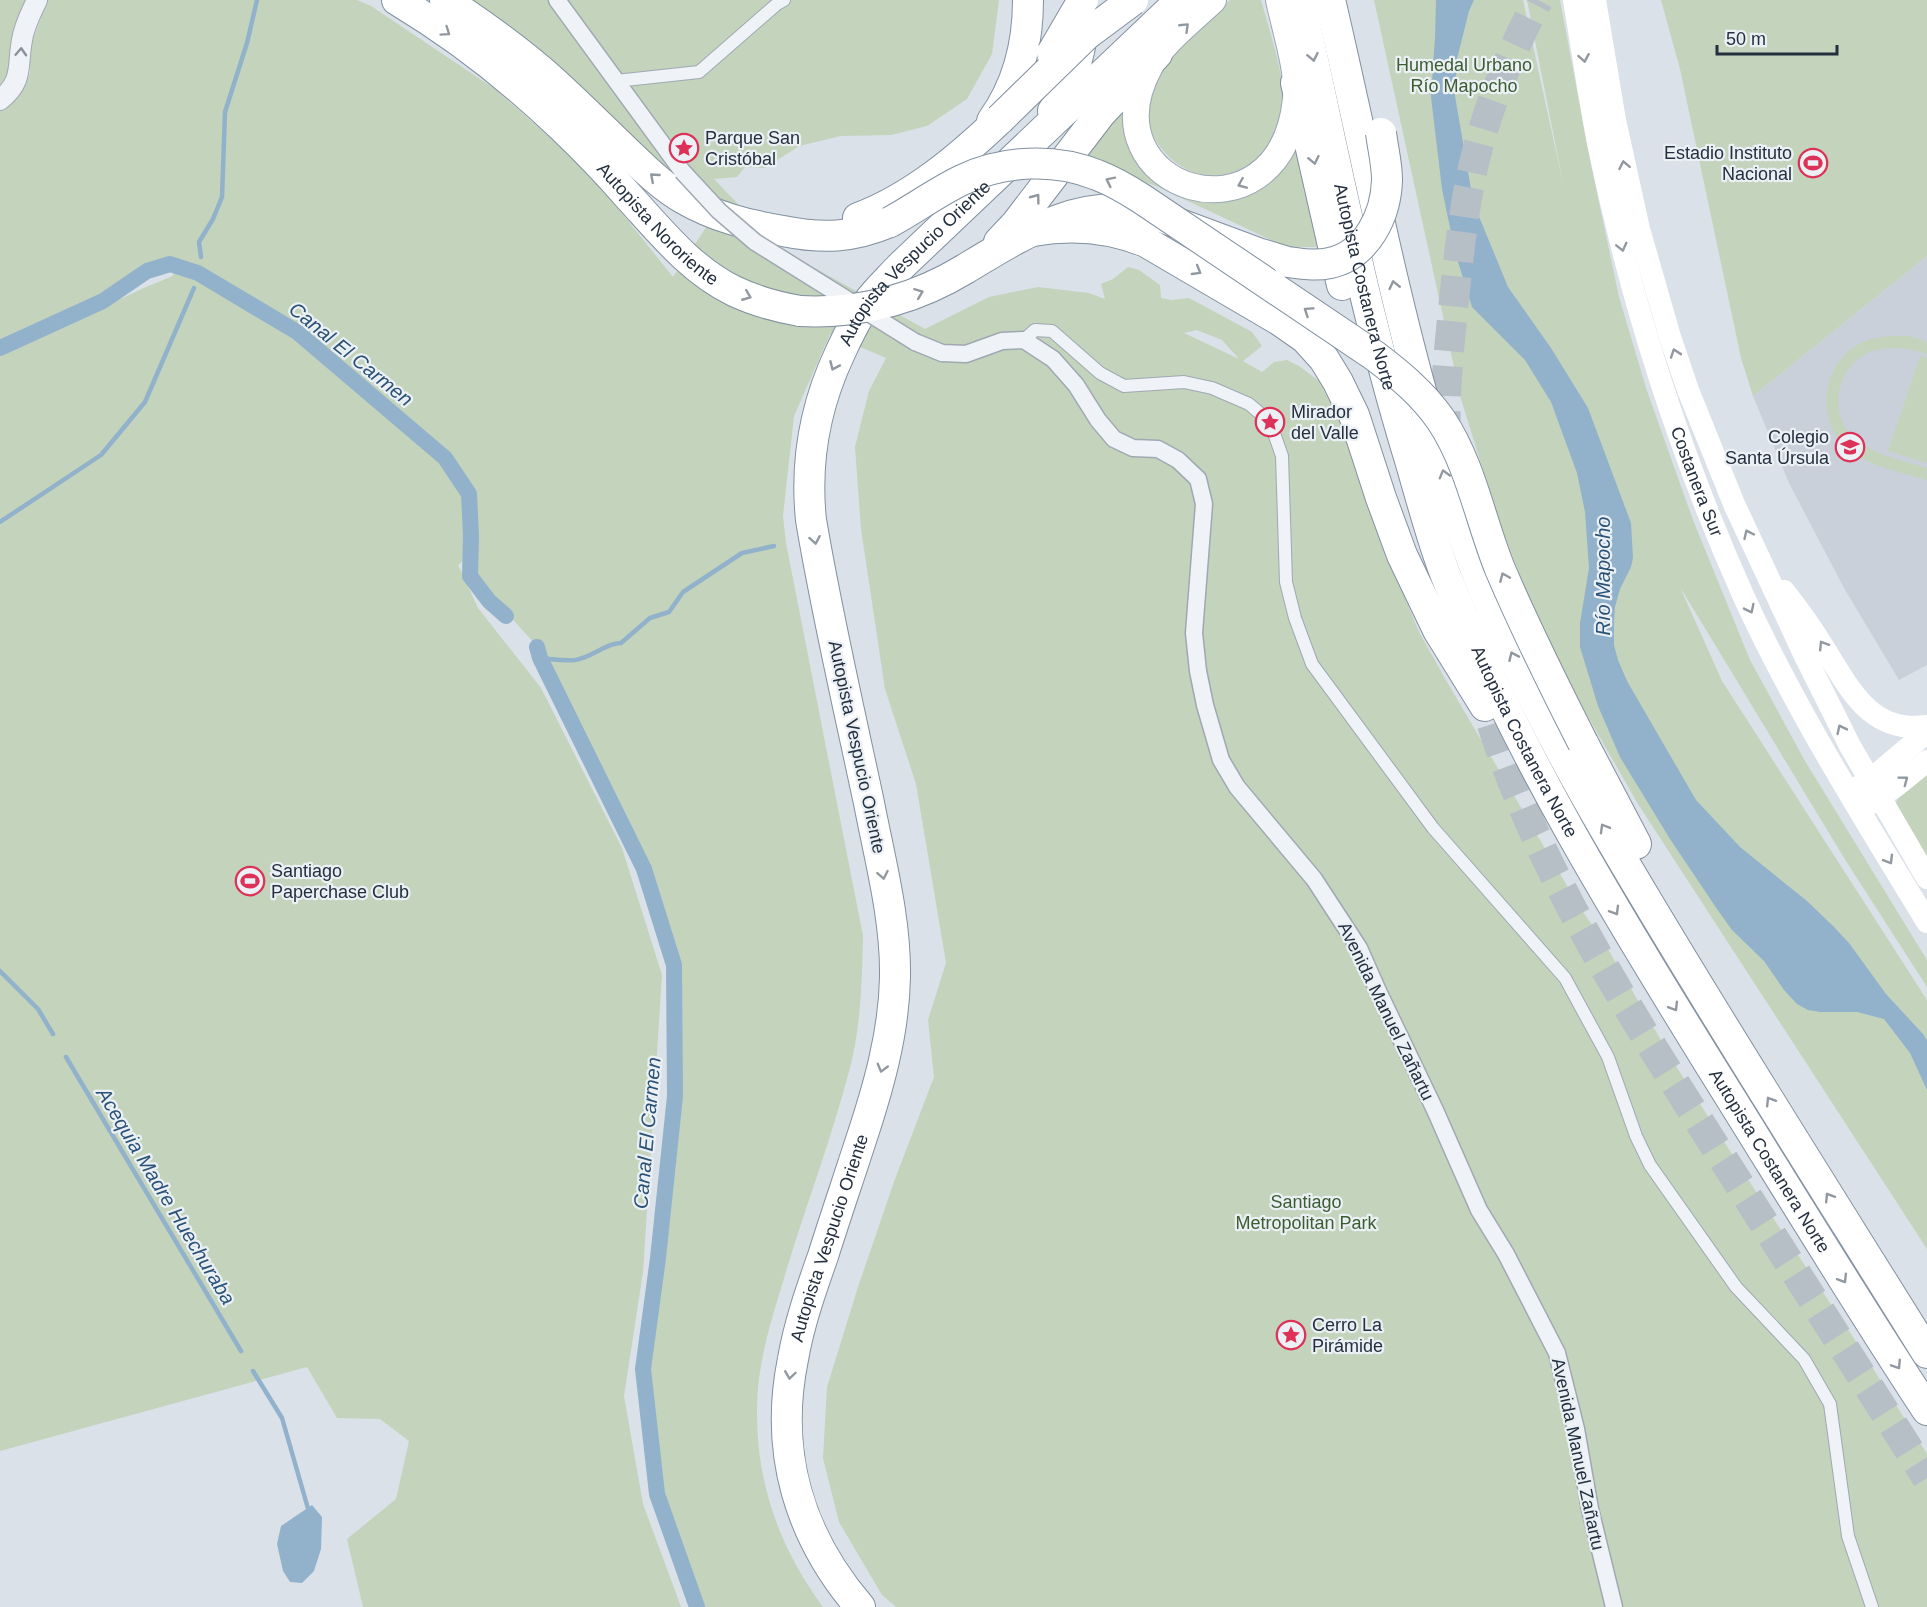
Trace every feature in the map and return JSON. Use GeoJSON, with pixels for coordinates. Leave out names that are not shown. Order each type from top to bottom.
{"type":"FeatureCollection","features":[{"type":"Feature","properties":{"kind":"highway","name":"Autopista Nororiente"},"geometry":{"type":"LineString","coordinates":[[397,0],[489,63],[527,95],[581,146],[694,264],[725,286],[746,296],[777,306],[800,310],[849,311],[882,305],[928,290],[965,269]]}},
{"type":"Feature","properties":{"kind":"highway","name":"Autopista Nororiente"},"geometry":{"type":"LineString","coordinates":[[446,0],[512,48],[552,81],[656,179],[682,198],[727,219],[817,237],[834,237],[864,232],[890,222],[950,186],[991,169],[1034,164],[1057,165],[1086,171],[1119,185],[1142,199],[1375,356],[1403,378],[1440,419],[1455,445],[1508,588],[1583,743],[1667,906],[1709,1005]]}},
{"type":"Feature","properties":{"kind":"highway"},"geometry":{"type":"LineString","coordinates":[[989,130],[1014,81],[1026,41],[1028,0]]}},
{"type":"Feature","properties":{"kind":"highway"},"geometry":{"type":"LineString","coordinates":[[989,130],[1049,57],[1083,0]]}},
{"type":"Feature","properties":{"kind":"highway"},"geometry":{"type":"LineString","coordinates":[[1023,151],[1059,104],[1069,81],[1081,45],[1084,24],[1083,0]]}},
{"type":"Feature","properties":{"kind":"highway"},"geometry":{"type":"LineString","coordinates":[[783,231],[830,225],[865,215],[911,191],[989,130],[1086,35],[1133,0]]}},
{"type":"Feature","properties":{"kind":"highway"},"geometry":{"type":"LineString","coordinates":[[1124,54],[1171,0]]}},
{"type":"Feature","properties":{"kind":"highway","name":"Autopista Vespucio Oriente"},"geometry":{"type":"LineString","coordinates":[[860,1607],[825,1560],[803,1514],[794,1482],[787,1431],[788,1394],[793,1358],[813,1286],[881,1074],[891,1032],[895,977],[894,943],[883,876],[811,520],[810,457],[819,408],[825,386],[847,338],[866,305],[900,267],[1180,0]]}},
{"type":"Feature","properties":{"kind":"highway","name":"Autopista Costanera Norte"},"geometry":{"type":"LineString","coordinates":[[1300,0],[1374,333],[1429,526],[1445,573],[1491,679],[1565,824],[1655,977],[1868,1320],[1927,1410]]}},
{"type":"Feature","properties":{"kind":"highway","name":"Autopista Costanera Norte"},"geometry":{"type":"LineString","coordinates":[[1330,0],[1410,355],[1443,471],[1471,557],[1517,665],[1555,740],[1709,1005],[1927,1353]]}},
{"type":"Feature","properties":{"kind":"highway"},"geometry":{"type":"LineString","coordinates":[[965,269],[1033,231],[1069,216],[1099,209],[1141,211],[1288,262],[1330,263],[1345,258],[1355,251],[1372,232],[1383,208],[1386,188],[1386,164],[1381,133],[1351,0]]}},
{"type":"Feature","properties":{"kind":"highway"},"geometry":{"type":"LineString","coordinates":[[965,269],[991,249],[1016,224],[1101,113],[1157,54]]}},
{"type":"Feature","properties":{"kind":"highway"},"geometry":{"type":"LineString","coordinates":[[1296,83],[1346,305],[1384,440],[1429,580],[1468,678]]}},
{"type":"Feature","properties":{"kind":"highway"},"geometry":{"type":"LineString","coordinates":[[1033,231],[1055,227],[1097,229],[1129,235],[1146,242],[1279,320],[1305,338],[1324,358],[1354,415],[1402,555],[1438,630],[1480,699],[1565,824]]}},
{"type":"Feature","properties":{"kind":"main road"},"geometry":{"type":"LineString","coordinates":[[1213,0],[1157,54],[1144,77],[1136,115],[1140,140],[1145,152],[1162,172],[1197,188],[1222,190],[1245,183],[1264,170],[1278,150],[1290,126],[1294,112],[1296,83],[1279,0]]}},
{"type":"Feature","properties":{"kind":"main road","name":"Costanera Sur"},"geometry":{"type":"LineString","coordinates":[[1574,0],[1598,142],[1622,248],[1654,363],[1710,519],[1744,597],[1801,711],[1853,802],[1927,922]]}},
{"type":"Feature","properties":{"kind":"main road","name":"Costanera Sur"},"geometry":{"type":"LineString","coordinates":[[1595,0],[1626,175],[1653,283],[1706,438],[1760,560],[1850,746],[1927,878]]}},
{"type":"Feature","properties":{"kind":"main road"},"geometry":{"type":"LineString","coordinates":[[1760,560],[1808,621],[1854,697],[1868,711],[1894,723],[1927,726]]}},
{"type":"Feature","properties":{"kind":"main road"},"geometry":{"type":"LineString","coordinates":[[1874,788],[1927,732]]}},
{"type":"Feature","properties":{"kind":"main road"},"geometry":{"type":"LineString","coordinates":[[1853,802],[1874,788],[1927,760]]}},
{"type":"Feature","properties":{"kind":"street"},"geometry":{"type":"LineString","coordinates":[[0,100],[10,92],[16,82],[20,69],[22,40],[27,21],[37,0]]}},
{"type":"Feature","properties":{"kind":"street"},"geometry":{"type":"LineString","coordinates":[[557,0],[682,171],[719,211],[755,242],[915,342],[942,353],[966,354],[1002,341],[1024,340],[1035,330],[1052,331],[1100,373],[1124,386],[1184,382],[1212,388],[1248,404],[1270,422],[1282,456],[1286,582],[1295,618],[1312,664],[1433,828],[1565,978],[1608,1057],[1636,1136],[1650,1164],[1736,1287],[1804,1359],[1830,1404],[1848,1536],[1872,1607]]}},
{"type":"Feature","properties":{"kind":"street"},"geometry":{"type":"LineString","coordinates":[[616,81],[699,72],[784,0]]}},
{"type":"Feature","properties":{"kind":"street","name":"Avenida Manuel Zañartu"},"geometry":{"type":"LineString","coordinates":[[1024,340],[1053,359],[1076,385],[1098,420],[1114,439],[1133,448],[1158,449],[1178,460],[1198,479],[1204,504],[1194,633],[1205,705],[1221,760],[1237,787],[1314,879],[1359,948],[1479,1210],[1506,1254],[1557,1353],[1576,1429],[1590,1509],[1614,1607]]}},
{"type":"Feature","properties":{"kind":"shaded area","name":"Colegio Santa Úrsula"},"geometry":{"type":"Polygon","coordinates":[[[1927,256],[1927,665],[1899,680],[1844,588],[1789,483],[1753,396],[1927,256]]]}},
{"type":"Feature","properties":{"kind":"green space"},"geometry":{"type":"Polygon","coordinates":[[[0,0],[27,0],[11,80],[0,85],[0,0]]]}},
{"type":"Feature","properties":{"kind":"green space","name":"Santiago Metropolitan Park"},"geometry":{"type":"Polygon","coordinates":[[[48,0],[357,0],[371,6],[495,89],[589,172],[673,277],[713,217],[560,67],[463,0],[999,0],[992,54],[967,99],[927,126],[891,135],[841,136],[799,146],[765,168],[745,167],[737,177],[714,179],[782,250],[925,329],[989,297],[1038,287],[1089,293],[1105,299],[1101,284],[1113,279],[1128,267],[1139,270],[1160,285],[1161,298],[1172,300],[1189,298],[1252,332],[1262,346],[1243,361],[1262,372],[1274,362],[1287,360],[1319,381],[1353,449],[1380,537],[1419,632],[1447,682],[1676,1066],[1927,1454],[1927,1607],[896,1607],[882,1595],[839,1522],[823,1458],[827,1387],[895,1179],[934,1077],[928,1020],[946,963],[916,784],[885,689],[861,529],[855,447],[869,391],[886,358],[830,334],[794,416],[783,516],[786,543],[863,936],[861,988],[852,1058],[833,1126],[770,1324],[762,1357],[757,1408],[761,1462],[773,1513],[794,1561],[823,1607],[702,1607],[662,1493],[649,1370],[680,1096],[679,965],[649,867],[545,655],[475,578],[476,550],[458,565],[478,608],[541,688],[622,848],[662,975],[643,1272],[624,1396],[643,1504],[681,1607],[363,1607],[347,1539],[396,1499],[409,1441],[380,1419],[337,1418],[307,1367],[0,1451],[0,355],[173,276],[174,260],[170,258],[145,267],[100,296],[0,342],[0,108],[10,103],[30,74],[30,47],[48,0]],[[1197,330],[1184,333],[1239,359],[1222,340],[1197,330]]]}},
{"type":"Feature","properties":{"kind":"green space"},"geometry":{"type":"Polygon","coordinates":[[[1230,0],[1261,0],[1280,72],[1284,111],[1276,132],[1253,163],[1230,174],[1208,176],[1188,170],[1170,158],[1157,142],[1148,122],[1147,100],[1160,68],[1190,36],[1230,0]]]}},
{"type":"Feature","properties":{"kind":"green space","name":"Humedal Urbano Río Mapocho"},"geometry":{"type":"Polygon","coordinates":[[[1374,0],[1523,0],[1564,188],[1527,0],[1560,0],[1619,297],[1647,391],[1693,520],[1750,660],[1805,761],[1927,960],[1927,987],[1846,861],[1680,587],[1722,681],[1927,1000],[1927,1249],[1638,804],[1553,650],[1521,579],[1497,515],[1461,399],[1374,0]]]}},
{"type":"Feature","properties":{"kind":"green space","name":"Estadio Instituto Nacional"},"geometry":{"type":"Polygon","coordinates":[[[1661,0],[1927,0],[1927,256],[1753,396],[1741,358],[1680,69],[1661,0]]]}},
{"type":"Feature","properties":{"kind":"green space"},"geometry":{"type":"Polygon","coordinates":[[[1130,90],[1133,142],[1227,198],[1251,191],[1268,181],[1282,166],[1295,146],[1319,247],[1295,247],[1275,242],[1156,186],[1075,157],[1130,90]]]}},
{"type":"Feature","properties":{"kind":"green space"},"geometry":{"type":"Polygon","coordinates":[[[1909,336],[1927,342],[1927,354],[1893,348],[1880,349],[1861,357],[1844,377],[1838,403],[1840,416],[1845,428],[1854,438],[1870,449],[1927,468],[1927,480],[1884,468],[1854,454],[1836,435],[1830,422],[1827,392],[1830,378],[1837,365],[1859,344],[1875,338],[1909,336]]]}},
{"type":"Feature","properties":{"kind":"green space"},"geometry":{"type":"Polygon","coordinates":[[[1920,356],[1927,358],[1927,463],[1888,451],[1920,356]]]}},
{"type":"Feature","properties":{"kind":"green space"},"geometry":{"type":"Polygon","coordinates":[[[1927,774],[1927,866],[1896,803],[1927,774]]]}},
{"type":"Feature","properties":{"kind":"water","name":"Río Mapocho"},"geometry":{"type":"Polygon","coordinates":[[[1436,0],[1474,0],[1457,59],[1455,96],[1472,195],[1508,287],[1551,348],[1588,408],[1631,523],[1633,558],[1620,589],[1615,607],[1614,624],[1614,645],[1627,681],[1696,800],[1740,847],[1807,901],[1834,927],[1849,943],[1886,994],[1923,1034],[1927,1040],[1927,1090],[1910,1053],[1884,1019],[1857,1012],[1808,1010],[1797,1004],[1784,990],[1764,961],[1732,930],[1717,909],[1670,839],[1620,757],[1598,706],[1580,647],[1580,623],[1589,568],[1585,512],[1577,473],[1551,402],[1525,360],[1472,307],[1455,252],[1442,189],[1431,97],[1436,0]]]}},
{"type":"Feature","properties":{"kind":"water"},"geometry":{"type":"Polygon","coordinates":[[[312,1505],[322,1517],[321,1549],[314,1571],[302,1583],[290,1582],[283,1571],[277,1544],[281,1526],[312,1505]]]}},
{"type":"Feature","properties":{"kind":"waterway"},"geometry":{"type":"LineString","coordinates":[[201,257],[199,242],[213,219],[222,197],[225,112],[247,43],[257,0]]}},
{"type":"Feature","properties":{"kind":"waterway","name":"Canal El Carmen"},"geometry":{"type":"LineString","coordinates":[[0,348],[103,301],[147,271],[170,264],[198,273],[297,332],[445,458],[469,494],[470,576],[489,601],[506,616]]}},
{"type":"Feature","properties":{"kind":"waterway"},"geometry":{"type":"LineString","coordinates":[[0,522],[101,455],[145,402],[194,288]]}},
{"type":"Feature","properties":{"kind":"waterway"},"geometry":{"type":"LineString","coordinates":[[540,658],[581,659],[609,645],[621,643],[650,618],[669,612],[683,592],[742,553],[774,546]]}},
{"type":"Feature","properties":{"kind":"waterway","name":"Canal El Carmen"},"geometry":{"type":"LineString","coordinates":[[537,647],[540,658],[644,869],[674,965],[675,1096],[658,1258],[643,1369],[657,1494],[697,1607]]}},
{"type":"Feature","properties":{"kind":"waterway","name":"Acequia Madre Huechuraba"},"geometry":{"type":"LineString","coordinates":[[0,971],[38,1009],[53,1034]]}},
{"type":"Feature","properties":{"kind":"waterway","name":"Acequia Madre Huechuraba"},"geometry":{"type":"LineString","coordinates":[[66,1057],[241,1351]]}},
{"type":"Feature","properties":{"kind":"waterway","name":"Acequia Madre Huechuraba"},"geometry":{"type":"LineString","coordinates":[[253,1371],[282,1418],[309,1512]]}},
{"type":"Feature","properties":{"kind":"tunnel"},"geometry":{"type":"LineString","coordinates":[[1446,441],[1449,353],[1460,243],[1474,163],[1496,91],[1538,0]]}},
{"type":"Feature","properties":{"kind":"tunnel"},"geometry":{"type":"LineString","coordinates":[[1479,681],[1498,743],[1521,803],[1577,919],[1642,1031],[1927,1478]]}},
{"type":"Feature","properties":{"kind":"place","name":"Parque San Cristóbal"},"geometry":{"type":"Point","coordinates":[684,148]}},
{"type":"Feature","properties":{"kind":"place","name":"Estadio Instituto Nacional"},"geometry":{"type":"Point","coordinates":[1813,163]}},
{"type":"Feature","properties":{"kind":"place","name":"Mirador del Valle"},"geometry":{"type":"Point","coordinates":[1270,422]}},
{"type":"Feature","properties":{"kind":"place","name":"Colegio Santa Úrsula"},"geometry":{"type":"Point","coordinates":[1850,447]}},
{"type":"Feature","properties":{"kind":"place","name":"Santiago Paperchase Club"},"geometry":{"type":"Point","coordinates":[250,881]}},
{"type":"Feature","properties":{"kind":"place","name":"Cerro La Pirámide"},"geometry":{"type":"Point","coordinates":[1291,1335]}}]}
